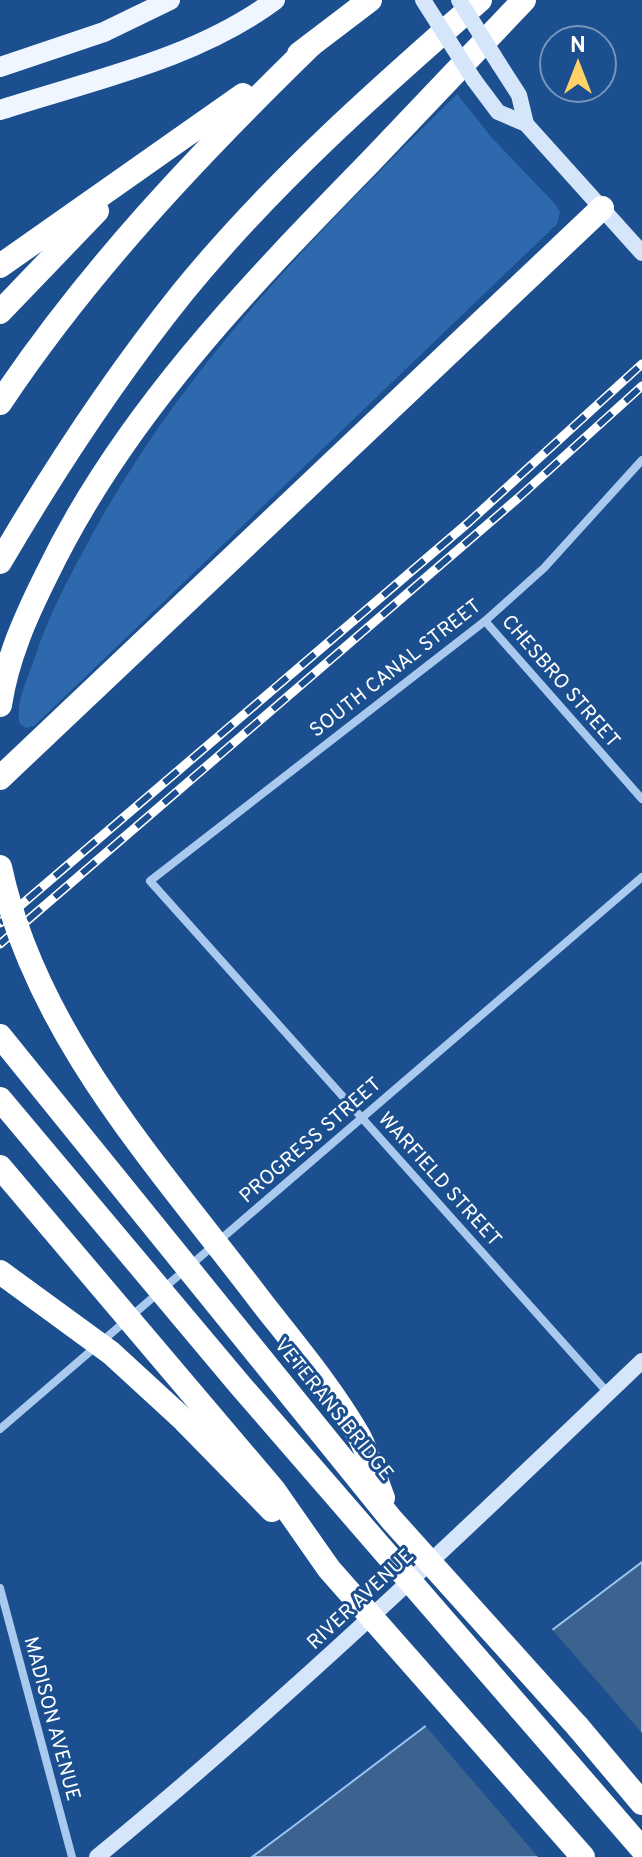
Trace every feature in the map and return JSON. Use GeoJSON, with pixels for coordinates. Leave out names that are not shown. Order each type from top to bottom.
{"type":"FeatureCollection","features":[{"type":"Feature","properties":{"kind":"highway"},"geometry":{"type":"LineString","coordinates":[[0,266],[86,203],[146,165],[370,0]]}},
{"type":"Feature","properties":{"kind":"highway"},"geometry":{"type":"LineString","coordinates":[[0,562],[45,484],[114,381],[185,290],[267,199],[351,114],[480,0]]}},
{"type":"Feature","properties":{"kind":"highway"},"geometry":{"type":"LineString","coordinates":[[0,705],[3,682],[23,623],[75,520],[148,410],[216,325],[524,0]]}},
{"type":"Feature","properties":{"kind":"highway"},"geometry":{"type":"LineString","coordinates":[[0,403],[81,291],[145,216],[230,124],[310,46]]}},
{"type":"Feature","properties":{"kind":"highway"},"geometry":{"type":"LineString","coordinates":[[0,312],[66,240],[146,165]]}},
{"type":"Feature","properties":{"kind":"highway"},"geometry":{"type":"LineString","coordinates":[[0,778],[602,208]]}},
{"type":"Feature","properties":{"kind":"highway"},"geometry":{"type":"LineString","coordinates":[[0,867],[24,951],[52,1014],[126,1124],[312,1367],[360,1438],[391,1519]]}},
{"type":"Feature","properties":{"kind":"highway","name":"VETERANS BRIDGE"},"geometry":{"type":"LineString","coordinates":[[0,1036],[391,1519],[642,1803]]}},
{"type":"Feature","properties":{"kind":"highway"},"geometry":{"type":"LineString","coordinates":[[0,1099],[240,1385],[642,1849]]}},
{"type":"Feature","properties":{"kind":"highway"},"geometry":{"type":"LineString","coordinates":[[0,1167],[273,1489],[329,1569]]}},
{"type":"Feature","properties":{"kind":"highway"},"geometry":{"type":"LineString","coordinates":[[0,1272],[111,1353],[184,1420],[329,1569],[583,1857]]}},
{"type":"Feature","properties":{"kind":"main road"},"geometry":{"type":"LineString","coordinates":[[0,67],[104,32],[170,0]]}},
{"type":"Feature","properties":{"kind":"main road"},"geometry":{"type":"LineString","coordinates":[[0,110],[219,35],[275,0]]}},
{"type":"Feature","properties":{"kind":"street"},"geometry":{"type":"LineString","coordinates":[[423,0],[498,112],[526,124],[642,253]]}},
{"type":"Feature","properties":{"kind":"street"},"geometry":{"type":"LineString","coordinates":[[459,0],[519,95],[526,124]]}},
{"type":"Feature","properties":{"kind":"street","name":"SOUTH CANAL STREET"},"geometry":{"type":"LineString","coordinates":[[150,881],[485,621],[544,568],[642,460]]}},
{"type":"Feature","properties":{"kind":"street","name":"CHESBRO STREET"},"geometry":{"type":"LineString","coordinates":[[485,621],[642,799]]}},
{"type":"Feature","properties":{"kind":"street","name":"PROGRESS STREET"},"geometry":{"type":"LineString","coordinates":[[0,1429],[642,877]]}},
{"type":"Feature","properties":{"kind":"street","name":"WARFIELD STREET"},"geometry":{"type":"LineString","coordinates":[[150,881],[609,1393]]}},
{"type":"Feature","properties":{"kind":"street","name":"RIVER AVENUE"},"geometry":{"type":"LineString","coordinates":[[97,1857],[191,1779],[343,1644],[642,1361]]}},
{"type":"Feature","properties":{"kind":"street","name":"MADISON AVENUE"},"geometry":{"type":"LineString","coordinates":[[0,1588],[72,1857]]}},
{"type":"Feature","properties":{"kind":"shaded area"},"geometry":{"type":"Polygon","coordinates":[[[457,94],[492,138],[556,205],[560,212],[557,224],[34,726],[26,728],[20,724],[22,692],[60,595],[130,470],[170,411],[258,300],[355,196],[457,94]]]}},
{"type":"Feature","properties":{"kind":"shaded area"},"geometry":{"type":"Polygon","coordinates":[[[642,1562],[642,1857],[252,1857],[291,1828],[642,1562]]]}},
{"type":"Feature","properties":{"kind":"pier"},"geometry":{"type":"Polygon","coordinates":[[[550,1627],[642,1733],[642,1857],[538,1857],[423,1723],[550,1627]]]}},
{"type":"Feature","properties":{"kind":"railway"},"geometry":{"type":"LineString","coordinates":[[0,923],[469,522],[642,364]]}},
{"type":"Feature","properties":{"kind":"railway"},"geometry":{"type":"LineString","coordinates":[[0,944],[517,499],[642,386]]}}]}
